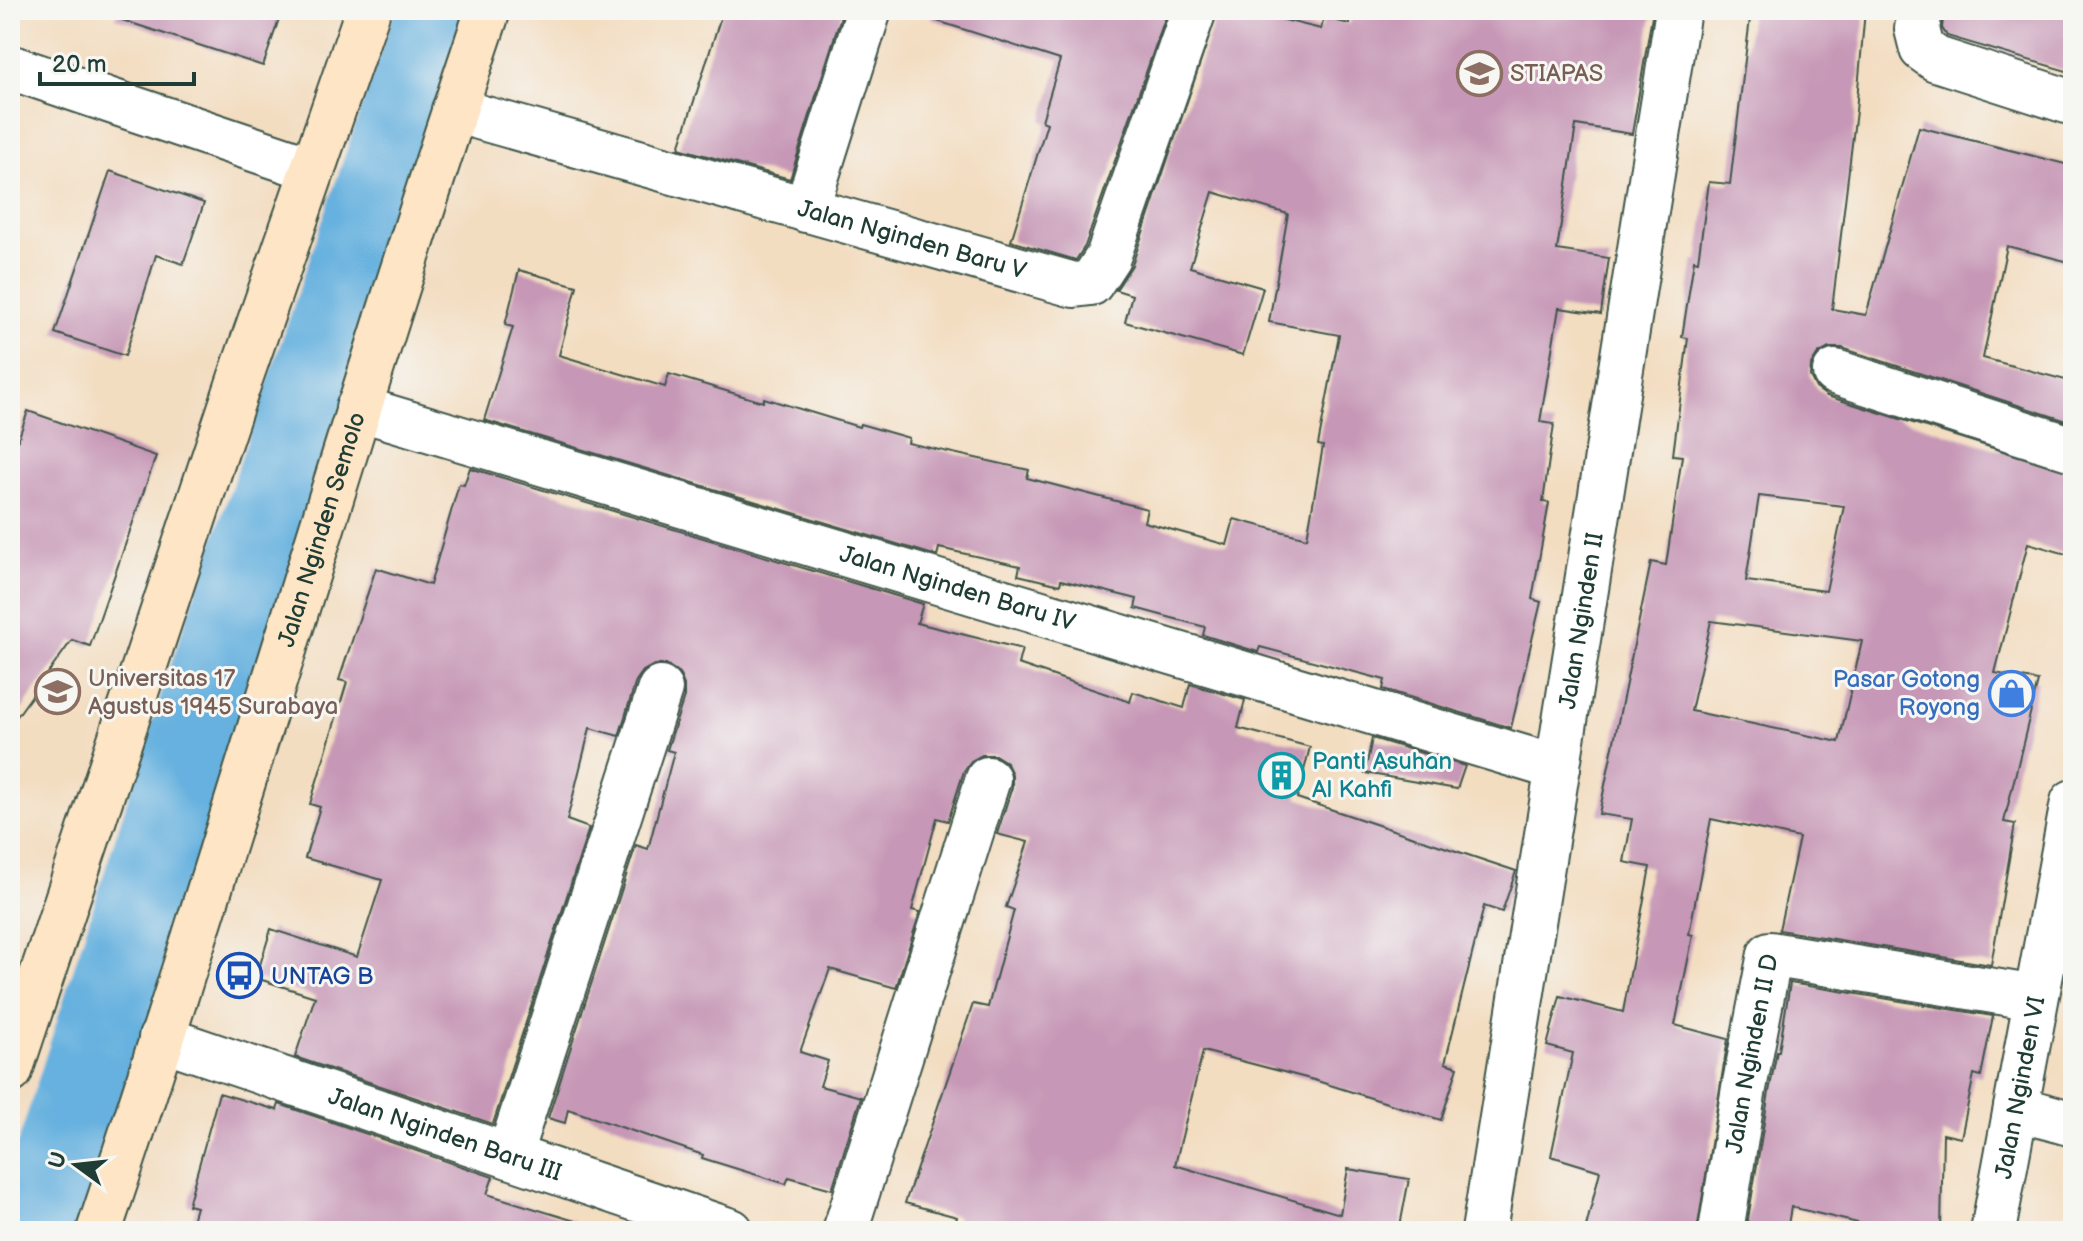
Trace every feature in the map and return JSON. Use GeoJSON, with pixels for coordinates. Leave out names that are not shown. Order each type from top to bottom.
{"type":"FeatureCollection","features":[{"type":"Feature","properties":{"kind":"main road"},"geometry":{"type":"LineString","coordinates":[[10,1069],[240,379],[368,10]]}},
{"type":"Feature","properties":{"kind":"main road","name":"Jalan Nginden Semolo"},"geometry":{"type":"LineString","coordinates":[[99,1231],[358,408],[488,10]]}},
{"type":"Feature","properties":{"kind":"street"},"geometry":{"type":"LineString","coordinates":[[806,210],[869,10]]}},
{"type":"Feature","properties":{"kind":"street","name":"Jalan Nginden Baru V"},"geometry":{"type":"LineString","coordinates":[[454,110],[1074,285],[1091,283],[1108,257],[1194,10]]}},
{"type":"Feature","properties":{"kind":"street","name":"Jalan Nginden II"},"geometry":{"type":"LineString","coordinates":[[1484,1231],[1678,10]]}},
{"type":"Feature","properties":{"kind":"street"},"geometry":{"type":"LineString","coordinates":[[1920,10],[1917,29],[1922,49],[1936,59],[2073,103]]}},
{"type":"Feature","properties":{"kind":"street"},"geometry":{"type":"LineString","coordinates":[[10,67],[313,169]]}},
{"type":"Feature","properties":{"kind":"street"},"geometry":{"type":"LineString","coordinates":[[1835,372],[2073,449]]}},
{"type":"Feature","properties":{"kind":"street","name":"Jalan Nginden Baru IV"},"geometry":{"type":"LineString","coordinates":[[358,408],[1558,768]]}},
{"type":"Feature","properties":{"kind":"street"},"geometry":{"type":"LineString","coordinates":[[509,1156],[660,689]]}},
{"type":"Feature","properties":{"kind":"street"},"geometry":{"type":"LineString","coordinates":[[845,1231],[988,779]]}},
{"type":"Feature","properties":{"kind":"street","name":"Jalan Nginden VI"},"geometry":{"type":"LineString","coordinates":[[1993,1231],[2073,802]]}},
{"type":"Feature","properties":{"kind":"street","name":"Jalan Nginden II D"},"geometry":{"type":"LineString","coordinates":[[1721,1231],[1770,954],[2036,998]]}},
{"type":"Feature","properties":{"kind":"street","name":"Jalan Nginden Baru III"},"geometry":{"type":"LineString","coordinates":[[161,1038],[731,1231]]}},
{"type":"Feature","properties":{"kind":"street"},"geometry":{"type":"LineString","coordinates":[[2016,1108],[2073,1124]]}},
{"type":"Feature","properties":{"kind":"building"},"geometry":{"type":"Polygon","coordinates":[[[118,10],[282,10],[263,66],[116,18],[118,10]]]}},
{"type":"Feature","properties":{"kind":"building"},"geometry":{"type":"Polygon","coordinates":[[[723,10],[843,10],[790,179],[679,148],[723,10]]]}},
{"type":"Feature","properties":{"kind":"building"},"geometry":{"type":"Polygon","coordinates":[[[933,10],[1168,10],[1085,246],[1076,260],[1011,241],[1047,123],[1042,121],[1060,60],[931,19],[933,10]]]}},
{"type":"Feature","properties":{"kind":"building"},"geometry":{"type":"Polygon","coordinates":[[[1218,10],[1244,10],[1321,29],[1324,18],[1350,24],[1351,10],[1653,10],[1632,134],[1576,125],[1557,250],[1609,258],[1601,314],[1559,308],[1540,422],[1554,424],[1543,502],[1549,503],[1532,599],[1541,602],[1511,728],[1383,689],[1385,680],[1260,647],[1258,652],[1203,635],[1205,627],[1135,608],[1137,599],[1061,580],[1060,585],[1018,575],[1020,566],[939,548],[937,556],[484,420],[513,327],[505,325],[519,270],[577,286],[559,355],[665,387],[669,374],[763,402],[764,398],[859,427],[860,424],[909,438],[908,443],[1029,470],[1027,478],[1147,509],[1144,522],[1227,545],[1234,519],[1307,538],[1323,446],[1318,445],[1339,335],[1269,322],[1288,214],[1213,192],[1190,267],[1263,288],[1243,355],[1125,322],[1132,295],[1116,290],[1132,265],[1218,10]]]}},
{"type":"Feature","properties":{"kind":"building"},"geometry":{"type":"Polygon","coordinates":[[[1751,10],[1865,10],[1832,309],[1866,315],[1919,127],[2073,166],[2073,263],[2007,246],[1983,358],[2073,382],[2073,423],[1842,348],[1829,348],[1818,354],[1811,365],[1810,376],[1816,388],[1827,396],[2073,473],[2073,556],[2028,543],[1995,673],[2038,681],[2004,822],[2015,824],[1991,965],[1779,930],[1799,838],[1711,819],[1675,1025],[1728,1039],[1697,1231],[1585,1231],[1600,1171],[1551,1156],[1573,1053],[1547,1046],[1560,996],[1623,1012],[1650,867],[1624,862],[1632,819],[1599,814],[1651,562],[1666,565],[1682,456],[1673,455],[1688,338],[1682,337],[1694,260],[1698,261],[1709,182],[1730,184],[1751,10]],[[1759,496],[1746,581],[1826,591],[1844,506],[1759,496]],[[1711,621],[1691,711],[1839,742],[1862,641],[1711,621]]]}},
{"type":"Feature","properties":{"kind":"building"},"geometry":{"type":"Polygon","coordinates":[[[1944,10],[2073,10],[2073,73],[1947,36],[1942,28],[1944,10]]]}},
{"type":"Feature","properties":{"kind":"building"},"geometry":{"type":"Polygon","coordinates":[[[110,171],[204,203],[183,264],[156,255],[125,356],[55,333],[110,171]]]}},
{"type":"Feature","properties":{"kind":"building"},"geometry":{"type":"Polygon","coordinates":[[[28,411],[156,456],[90,646],[72,640],[10,726],[10,463],[28,411]]]}},
{"type":"Feature","properties":{"kind":"building"},"geometry":{"type":"Polygon","coordinates":[[[470,468],[923,604],[917,623],[1022,649],[1018,664],[1130,702],[1133,692],[1184,708],[1190,684],[1245,700],[1238,728],[1310,747],[1297,798],[1516,871],[1502,912],[1484,906],[1445,1063],[1458,1067],[1441,1120],[1314,1080],[1203,1051],[1175,1165],[1340,1214],[1348,1169],[1409,1179],[1399,1231],[954,1231],[957,1217],[905,1203],[973,1004],[988,1007],[1014,910],[1006,907],[1028,842],[997,834],[1012,787],[1012,774],[1006,762],[995,755],[982,755],[971,761],[964,771],[948,821],[937,818],[912,910],[920,912],[896,988],[830,969],[800,1052],[828,1061],[820,1086],[861,1097],[832,1189],[789,1177],[786,1184],[702,1158],[703,1155],[568,1109],[565,1123],[548,1118],[636,845],[648,849],[674,752],[667,750],[684,697],[684,685],[679,673],[667,665],[654,665],[643,671],[636,681],[619,736],[590,728],[567,820],[589,828],[493,1124],[295,1057],[315,997],[256,978],[271,929],[357,957],[382,880],[305,858],[320,807],[310,804],[347,682],[339,680],[376,568],[430,585],[459,484],[464,485],[470,468]]]}},
{"type":"Feature","properties":{"kind":"building"},"geometry":{"type":"Polygon","coordinates":[[[1372,738],[1465,766],[1457,789],[1365,773],[1372,738]]]}},
{"type":"Feature","properties":{"kind":"building"},"geometry":{"type":"Polygon","coordinates":[[[1790,983],[1993,1016],[1981,1076],[1974,1074],[1961,1138],[1943,1134],[1941,1231],[1891,1231],[1791,1207],[1787,1231],[1746,1231],[1790,983]]]}},
{"type":"Feature","properties":{"kind":"building"},"geometry":{"type":"Polygon","coordinates":[[[219,1093],[277,1110],[279,1104],[493,1177],[487,1194],[575,1221],[574,1231],[189,1231],[196,1207],[188,1205],[219,1093]]]}},
{"type":"Feature","properties":{"kind":"waterway"},"geometry":{"type":"LineString","coordinates":[[38,1231],[211,689],[443,10]]}},
{"type":"Feature","properties":{"kind":"place","name":"STIAPAS"},"geometry":{"type":"Point","coordinates":[1479,73]}},
{"type":"Feature","properties":{"kind":"place","name":"Universitas 17 Agustus 1945 Surabaya"},"geometry":{"type":"Point","coordinates":[57,692]}},
{"type":"Feature","properties":{"kind":"place","name":"Pasar Gotong Royong"},"geometry":{"type":"Point","coordinates":[2011,693]}},
{"type":"Feature","properties":{"kind":"place","name":"Panti Asuhan Al Kahfi"},"geometry":{"type":"Point","coordinates":[1281,775]}},
{"type":"Feature","properties":{"kind":"place","name":"UNTAG B"},"geometry":{"type":"Point","coordinates":[240,976]}}]}
